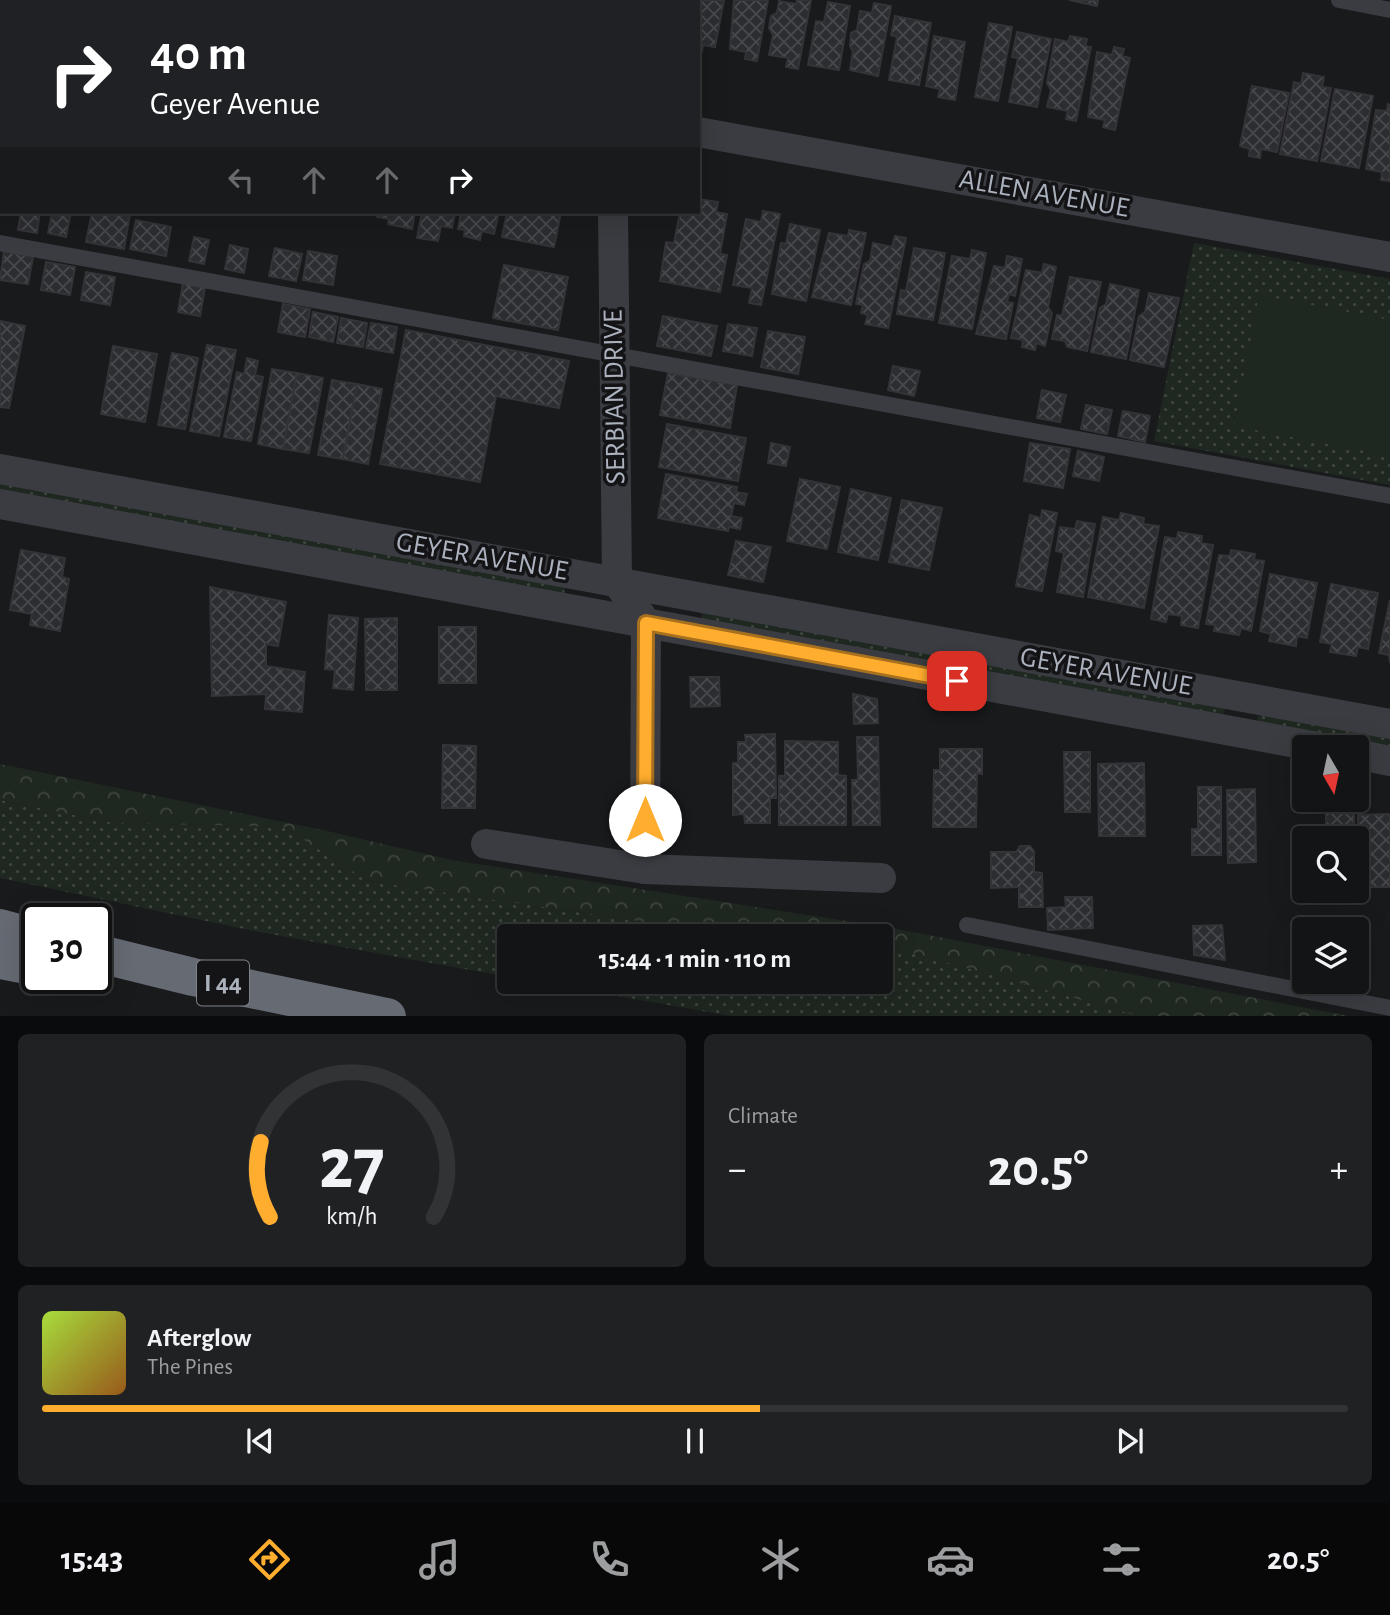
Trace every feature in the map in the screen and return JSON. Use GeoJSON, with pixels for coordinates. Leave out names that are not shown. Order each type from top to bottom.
{"type":"FeatureCollection","features":[{"type":"Feature","properties":{"kind":"highway"},"geometry":{"type":"LineString","coordinates":[[0,928],[21,934]]}},
{"type":"Feature","properties":{"kind":"highway","name":"I 44"},"geometry":{"type":"LineString","coordinates":[[112,957],[382,1016]]}},
{"type":"Feature","properties":{"kind":"highway"},"geometry":{"type":"LineString","coordinates":[[0,960],[21,964]]}},
{"type":"Feature","properties":{"kind":"highway"},"geometry":{"type":"LineString","coordinates":[[112,977],[350,1010]]}},
{"type":"Feature","properties":{"kind":"street","name":"ALLEN AVENUE"},"geometry":{"type":"LineString","coordinates":[[700,131],[1390,257]]}},
{"type":"Feature","properties":{"kind":"street","name":"SERBIAN DRIVE"},"geometry":{"type":"LineString","coordinates":[[613,214],[617,582]]}},
{"type":"Feature","properties":{"kind":"street","name":"GEYER AVENUE"},"geometry":{"type":"LineString","coordinates":[[0,469],[1390,724]]}},
{"type":"Feature","properties":{"kind":"street","name":"GEYER AVENUE"},"geometry":{"type":"LineString","coordinates":[[0,503],[1292,742]]}},
{"type":"Feature","properties":{"kind":"street"},"geometry":{"type":"LineString","coordinates":[[617,582],[646,623],[645,869]]}},
{"type":"Feature","properties":{"kind":"street"},"geometry":{"type":"LineString","coordinates":[[957,681],[964,646]]}},
{"type":"Feature","properties":{"kind":"street"},"geometry":{"type":"LineString","coordinates":[[1241,733],[1249,698]]}},
{"type":"Feature","properties":{"kind":"street"},"geometry":{"type":"LineString","coordinates":[[1369,757],[1390,761]]}},
{"type":"Feature","properties":{"kind":"street"},"geometry":{"type":"LineString","coordinates":[[486,844],[645,869],[881,878]]}},
{"type":"Feature","properties":{"kind":"lane"},"geometry":{"type":"LineString","coordinates":[[1339,0],[1390,10]]}},
{"type":"Feature","properties":{"kind":"lane"},"geometry":{"type":"LineString","coordinates":[[0,243],[1390,496]]}},
{"type":"Feature","properties":{"kind":"lane"},"geometry":{"type":"LineString","coordinates":[[967,925],[1390,1008]]}},
{"type":"Feature","properties":{"kind":"green space"},"geometry":{"type":"Polygon","coordinates":[[[1194,243],[1390,279],[1390,485],[1154,441],[1194,243]]]}},
{"type":"Feature","properties":{"kind":"green space"},"geometry":{"type":"Polygon","coordinates":[[[1259,295],[1390,320],[1390,456],[1234,426],[1259,295]]]}},
{"type":"Feature","properties":{"kind":"green space"},"geometry":{"type":"Polygon","coordinates":[[[0,481],[565,587],[564,595],[0,489],[0,481]]]}},
{"type":"Feature","properties":{"kind":"green space"},"geometry":{"type":"Polygon","coordinates":[[[701,610],[933,653],[936,657],[934,662],[702,620],[701,610]]]}},
{"type":"Feature","properties":{"kind":"green space"},"geometry":{"type":"Polygon","coordinates":[[[971,661],[1221,707],[1225,710],[1223,715],[972,671],[971,661]]]}},
{"type":"Feature","properties":{"kind":"green space"},"geometry":{"type":"Polygon","coordinates":[[[1262,715],[1369,735],[1308,735],[1259,726],[1257,717],[1262,715]]]}},
{"type":"Feature","properties":{"kind":"green space"},"geometry":{"type":"Polygon","coordinates":[[[1369,735],[1390,739],[1390,750],[1369,746],[1369,735]]]}},
{"type":"Feature","properties":{"kind":"green space"},"geometry":{"type":"Polygon","coordinates":[[[0,764],[323,830],[452,860],[866,924],[657,924],[368,881],[284,827],[114,823],[0,800],[0,764]]]}},
{"type":"Feature","properties":{"kind":"green space"},"geometry":{"type":"Polygon","coordinates":[[[0,800],[114,823],[284,827],[368,881],[657,924],[497,924],[497,975],[254,931],[0,878],[0,800]]]}},
{"type":"Feature","properties":{"kind":"green space"},"geometry":{"type":"Polygon","coordinates":[[[893,928],[1348,1016],[1139,1016],[893,948],[893,928]]]}},
{"type":"Feature","properties":{"kind":"green space"},"geometry":{"type":"Polygon","coordinates":[[[893,948],[1139,1016],[731,1016],[605,994],[893,994],[893,948]]]}},
{"type":"Feature","properties":{"kind":"building"},"geometry":{"type":"Polygon","coordinates":[[[700,0],[724,0],[715,47],[703,45],[702,51],[700,0]]]}},
{"type":"Feature","properties":{"kind":"building"},"geometry":{"type":"Polygon","coordinates":[[[734,0],[768,0],[757,61],[745,59],[746,52],[730,49],[734,0]]]}},
{"type":"Feature","properties":{"kind":"building"},"geometry":{"type":"Polygon","coordinates":[[[797,0],[811,0],[798,69],[786,67],[788,58],[769,55],[773,35],[769,28],[771,16],[777,13],[779,1],[796,4],[797,0]]]}},
{"type":"Feature","properties":{"kind":"building"},"geometry":{"type":"Polygon","coordinates":[[[1069,0],[1098,0],[1097,6],[1069,0]]]}},
{"type":"Feature","properties":{"kind":"building"},"geometry":{"type":"Polygon","coordinates":[[[828,2],[850,6],[839,70],[808,65],[816,21],[824,22],[828,2]]]}},
{"type":"Feature","properties":{"kind":"building"},"geometry":{"type":"Polygon","coordinates":[[[874,3],[891,6],[878,76],[850,70],[853,52],[850,46],[851,33],[857,30],[860,11],[872,13],[874,3]]]}},
{"type":"Feature","properties":{"kind":"building"},"geometry":{"type":"Polygon","coordinates":[[[895,16],[931,23],[919,85],[889,80],[897,37],[891,35],[895,16]]]}},
{"type":"Feature","properties":{"kind":"building"},"geometry":{"type":"Polygon","coordinates":[[[989,23],[1012,27],[998,101],[975,97],[989,23]]]}},
{"type":"Feature","properties":{"kind":"building"},"geometry":{"type":"Polygon","coordinates":[[[1017,32],[1051,39],[1037,107],[1009,102],[1018,58],[1012,57],[1017,32]]]}},
{"type":"Feature","properties":{"kind":"building"},"geometry":{"type":"Polygon","coordinates":[[[934,36],[965,42],[955,100],[938,97],[940,89],[926,86],[934,36]]]}},
{"type":"Feature","properties":{"kind":"building"},"geometry":{"type":"Polygon","coordinates":[[[1070,36],[1087,39],[1085,46],[1091,47],[1076,121],[1066,119],[1068,111],[1047,107],[1051,90],[1047,83],[1055,39],[1068,42],[1070,36]]]}},
{"type":"Feature","properties":{"kind":"building"},"geometry":{"type":"Polygon","coordinates":[[[1114,47],[1124,49],[1122,56],[1130,58],[1115,130],[1103,127],[1105,120],[1088,117],[1097,52],[1112,55],[1114,47]]]}},
{"type":"Feature","properties":{"kind":"building"},"geometry":{"type":"Polygon","coordinates":[[[1303,73],[1324,77],[1322,87],[1331,88],[1317,161],[1280,154],[1294,82],[1301,84],[1303,73]]]}},
{"type":"Feature","properties":{"kind":"building"},"geometry":{"type":"Polygon","coordinates":[[[1252,86],[1289,93],[1277,152],[1261,149],[1260,158],[1249,156],[1250,149],[1240,146],[1252,86]]]}},
{"type":"Feature","properties":{"kind":"building"},"geometry":{"type":"Polygon","coordinates":[[[1335,89],[1373,96],[1359,168],[1321,161],[1335,89]]]}},
{"type":"Feature","properties":{"kind":"building"},"geometry":{"type":"Polygon","coordinates":[[[1388,104],[1390,181],[1381,180],[1382,172],[1366,169],[1376,110],[1387,111],[1388,104]]]}},
{"type":"Feature","properties":{"kind":"building"},"geometry":{"type":"Polygon","coordinates":[[[700,199],[718,202],[716,212],[727,214],[720,254],[727,255],[720,292],[660,281],[666,242],[674,243],[680,214],[700,214],[700,199]]]}},
{"type":"Feature","properties":{"kind":"building"},"geometry":{"type":"Polygon","coordinates":[[[763,211],[780,214],[761,305],[749,303],[752,288],[733,285],[746,219],[761,222],[763,211]]]}},
{"type":"Feature","properties":{"kind":"building"},"geometry":{"type":"Polygon","coordinates":[[[21,214],[40,214],[37,233],[18,230],[21,214]]]}},
{"type":"Feature","properties":{"kind":"building"},"geometry":{"type":"Polygon","coordinates":[[[52,214],[71,214],[66,237],[48,233],[52,214]]]}},
{"type":"Feature","properties":{"kind":"building"},"geometry":{"type":"Polygon","coordinates":[[[92,214],[130,214],[124,249],[86,242],[92,214]]]}},
{"type":"Feature","properties":{"kind":"building"},"geometry":{"type":"Polygon","coordinates":[[[378,214],[415,214],[412,229],[388,224],[389,219],[377,217],[378,214]]]}},
{"type":"Feature","properties":{"kind":"building"},"geometry":{"type":"Polygon","coordinates":[[[422,214],[455,214],[452,228],[441,226],[438,241],[417,238],[422,214]]]}},
{"type":"Feature","properties":{"kind":"building"},"geometry":{"type":"Polygon","coordinates":[[[461,214],[499,214],[494,234],[482,231],[480,240],[464,236],[465,230],[458,229],[461,214]]]}},
{"type":"Feature","properties":{"kind":"building"},"geometry":{"type":"Polygon","coordinates":[[[507,214],[561,214],[554,247],[502,237],[507,214]]]}},
{"type":"Feature","properties":{"kind":"building"},"geometry":{"type":"Polygon","coordinates":[[[136,220],[171,227],[166,256],[130,249],[136,220]]]}},
{"type":"Feature","properties":{"kind":"building"},"geometry":{"type":"Polygon","coordinates":[[[790,224],[820,230],[806,301],[772,294],[781,243],[786,244],[790,224]]]}},
{"type":"Feature","properties":{"kind":"building"},"geometry":{"type":"Polygon","coordinates":[[[849,230],[866,233],[851,305],[812,297],[829,233],[848,236],[849,230]]]}},
{"type":"Feature","properties":{"kind":"building"},"geometry":{"type":"Polygon","coordinates":[[[895,236],[906,238],[888,328],[865,324],[868,315],[861,313],[863,305],[856,304],[864,264],[870,261],[873,243],[892,247],[895,236]]]}},
{"type":"Feature","properties":{"kind":"building"},"geometry":{"type":"Polygon","coordinates":[[[194,237],[209,240],[204,264],[189,261],[194,237]]]}},
{"type":"Feature","properties":{"kind":"building"},"geometry":{"type":"Polygon","coordinates":[[[230,245],[248,249],[244,273],[225,269],[230,245]]]}},
{"type":"Feature","properties":{"kind":"building"},"geometry":{"type":"Polygon","coordinates":[[[275,248],[302,254],[296,281],[269,276],[275,248]]]}},
{"type":"Feature","properties":{"kind":"building"},"geometry":{"type":"Polygon","coordinates":[[[914,248],[945,253],[933,320],[897,314],[901,290],[906,291],[914,248]]]}},
{"type":"Feature","properties":{"kind":"building"},"geometry":{"type":"Polygon","coordinates":[[[972,250],[986,253],[972,329],[939,323],[952,256],[970,259],[972,250]]]}},
{"type":"Feature","properties":{"kind":"building"},"geometry":{"type":"Polygon","coordinates":[[[4,251],[33,257],[28,284],[0,280],[4,251]]]}},
{"type":"Feature","properties":{"kind":"building"},"geometry":{"type":"Polygon","coordinates":[[[308,251],[337,256],[333,285],[303,280],[308,251]]]}},
{"type":"Feature","properties":{"kind":"building"},"geometry":{"type":"Polygon","coordinates":[[[1007,256],[1022,259],[1015,296],[1009,294],[1007,302],[1013,303],[1006,339],[976,334],[994,266],[1005,268],[1007,256]]]}},
{"type":"Feature","properties":{"kind":"building"},"geometry":{"type":"Polygon","coordinates":[[[46,262],[75,267],[70,295],[41,290],[46,262]]]}},
{"type":"Feature","properties":{"kind":"building"},"geometry":{"type":"Polygon","coordinates":[[[1044,264],[1056,267],[1048,307],[1052,313],[1045,346],[1036,343],[1035,350],[1022,347],[1023,340],[1011,338],[1026,270],[1042,273],[1044,264]]]}},
{"type":"Feature","properties":{"kind":"building"},"geometry":{"type":"Polygon","coordinates":[[[504,265],[568,277],[558,330],[493,318],[504,265]]]}},
{"type":"Feature","properties":{"kind":"building"},"geometry":{"type":"Polygon","coordinates":[[[86,272],[115,277],[110,305],[81,300],[86,272]]]}},
{"type":"Feature","properties":{"kind":"building"},"geometry":{"type":"Polygon","coordinates":[[[1070,277],[1101,282],[1087,351],[1067,347],[1065,341],[1052,339],[1057,315],[1062,316],[1070,277]]]}},
{"type":"Feature","properties":{"kind":"building"},"geometry":{"type":"Polygon","coordinates":[[[183,283],[205,287],[200,316],[178,312],[183,283]]]}},
{"type":"Feature","properties":{"kind":"building"},"geometry":{"type":"Polygon","coordinates":[[[1110,284],[1139,290],[1126,359],[1091,352],[1100,308],[1106,304],[1110,284]]]}},
{"type":"Feature","properties":{"kind":"building"},"geometry":{"type":"Polygon","coordinates":[[[1149,293],[1179,298],[1164,367],[1130,360],[1139,316],[1145,312],[1149,293]]]}},
{"type":"Feature","properties":{"kind":"building"},"geometry":{"type":"Polygon","coordinates":[[[283,304],[310,309],[305,337],[278,332],[283,304]]]}},
{"type":"Feature","properties":{"kind":"building"},"geometry":{"type":"Polygon","coordinates":[[[313,312],[338,317],[333,342],[309,337],[313,312]]]}},
{"type":"Feature","properties":{"kind":"building"},"geometry":{"type":"Polygon","coordinates":[[[663,316],[717,326],[711,356],[657,346],[663,316]]]}},
{"type":"Feature","properties":{"kind":"building"},"geometry":{"type":"Polygon","coordinates":[[[341,318],[367,323],[363,347],[337,343],[341,318]]]}},
{"type":"Feature","properties":{"kind":"building"},"geometry":{"type":"Polygon","coordinates":[[[0,321],[25,326],[9,408],[0,407],[0,321]]]}},
{"type":"Feature","properties":{"kind":"building"},"geometry":{"type":"Polygon","coordinates":[[[371,323],[397,327],[393,353],[366,348],[371,323]]]}},
{"type":"Feature","properties":{"kind":"building"},"geometry":{"type":"Polygon","coordinates":[[[728,324],[757,328],[752,356],[723,351],[728,324]]]}},
{"type":"Feature","properties":{"kind":"building"},"geometry":{"type":"Polygon","coordinates":[[[406,330],[569,361],[559,408],[496,396],[480,482],[380,464],[406,330]]]}},
{"type":"Feature","properties":{"kind":"building"},"geometry":{"type":"Polygon","coordinates":[[[768,331],[805,337],[798,374],[761,367],[768,331]]]}},
{"type":"Feature","properties":{"kind":"building"},"geometry":{"type":"Polygon","coordinates":[[[207,345],[236,350],[219,436],[190,431],[207,345]]]}},
{"type":"Feature","properties":{"kind":"building"},"geometry":{"type":"Polygon","coordinates":[[[113,346],[157,354],[145,422],[101,414],[113,346]]]}},
{"type":"Feature","properties":{"kind":"building"},"geometry":{"type":"Polygon","coordinates":[[[172,353],[198,358],[185,429],[158,425],[172,353]]]}},
{"type":"Feature","properties":{"kind":"building"},"geometry":{"type":"Polygon","coordinates":[[[247,358],[258,361],[255,375],[263,377],[251,441],[224,437],[237,372],[244,374],[247,358]]]}},
{"type":"Feature","properties":{"kind":"building"},"geometry":{"type":"Polygon","coordinates":[[[893,366],[920,371],[914,396],[888,390],[893,366]]]}},
{"type":"Feature","properties":{"kind":"building"},"geometry":{"type":"Polygon","coordinates":[[[272,369],[297,373],[283,449],[258,444],[272,369]]]}},
{"type":"Feature","properties":{"kind":"building"},"geometry":{"type":"Polygon","coordinates":[[[297,373],[323,378],[309,453],[283,449],[297,373]]]}},
{"type":"Feature","properties":{"kind":"building"},"geometry":{"type":"Polygon","coordinates":[[[668,373],[737,385],[730,428],[660,415],[668,373]]]}},
{"type":"Feature","properties":{"kind":"building"},"geometry":{"type":"Polygon","coordinates":[[[332,380],[357,384],[343,459],[318,455],[332,380]]]}},
{"type":"Feature","properties":{"kind":"building"},"geometry":{"type":"Polygon","coordinates":[[[357,384],[382,389],[368,464],[343,459],[357,384]]]}},
{"type":"Feature","properties":{"kind":"building"},"geometry":{"type":"Polygon","coordinates":[[[1042,390],[1066,395],[1060,422],[1037,418],[1042,390]]]}},
{"type":"Feature","properties":{"kind":"building"},"geometry":{"type":"Polygon","coordinates":[[[1086,405],[1112,410],[1107,434],[1081,429],[1086,405]]]}},
{"type":"Feature","properties":{"kind":"building"},"geometry":{"type":"Polygon","coordinates":[[[1123,411],[1150,416],[1145,442],[1118,436],[1123,411]]]}},
{"type":"Feature","properties":{"kind":"building"},"geometry":{"type":"Polygon","coordinates":[[[667,424],[746,438],[738,481],[659,467],[667,424]]]}},
{"type":"Feature","properties":{"kind":"building"},"geometry":{"type":"Polygon","coordinates":[[[771,443],[790,447],[786,466],[768,463],[771,443]]]}},
{"type":"Feature","properties":{"kind":"building"},"geometry":{"type":"Polygon","coordinates":[[[1030,443],[1070,449],[1063,488],[1024,481],[1030,443]]]}},
{"type":"Feature","properties":{"kind":"building"},"geometry":{"type":"Polygon","coordinates":[[[1078,451],[1104,457],[1099,481],[1073,476],[1078,451]]]}},
{"type":"Feature","properties":{"kind":"building"},"geometry":{"type":"Polygon","coordinates":[[[666,474],[737,487],[736,492],[747,494],[744,505],[734,503],[731,516],[742,518],[740,529],[729,527],[728,531],[658,518],[666,474]]]}},
{"type":"Feature","properties":{"kind":"building"},"geometry":{"type":"Polygon","coordinates":[[[800,479],[840,487],[827,549],[787,541],[800,479]]]}},
{"type":"Feature","properties":{"kind":"building"},"geometry":{"type":"Polygon","coordinates":[[[851,489],[891,498],[878,560],[838,552],[851,489]]]}},
{"type":"Feature","properties":{"kind":"building"},"geometry":{"type":"Polygon","coordinates":[[[902,500],[942,508],[929,570],[889,562],[902,500]]]}},
{"type":"Feature","properties":{"kind":"building"},"geometry":{"type":"Polygon","coordinates":[[[1042,510],[1057,513],[1042,591],[1016,586],[1030,515],[1041,518],[1042,510]]]}},
{"type":"Feature","properties":{"kind":"building"},"geometry":{"type":"Polygon","coordinates":[[[1121,513],[1144,518],[1143,524],[1159,526],[1144,608],[1088,597],[1103,517],[1119,520],[1121,513]]]}},
{"type":"Feature","properties":{"kind":"building"},"geometry":{"type":"Polygon","coordinates":[[[1077,521],[1095,524],[1083,597],[1057,592],[1064,553],[1056,551],[1060,527],[1075,529],[1077,521]]]}},
{"type":"Feature","properties":{"kind":"building"},"geometry":{"type":"Polygon","coordinates":[[[1178,532],[1202,536],[1201,543],[1213,545],[1198,628],[1181,625],[1182,616],[1168,614],[1166,622],[1151,619],[1165,537],[1177,539],[1178,532]]]}},
{"type":"Feature","properties":{"kind":"building"},"geometry":{"type":"Polygon","coordinates":[[[736,541],[771,547],[763,582],[728,575],[736,541]]]}},
{"type":"Feature","properties":{"kind":"building"},"geometry":{"type":"Polygon","coordinates":[[[21,550],[65,558],[62,577],[69,579],[60,631],[30,625],[32,614],[10,610],[21,550]]]}},
{"type":"Feature","properties":{"kind":"building"},"geometry":{"type":"Polygon","coordinates":[[[1231,550],[1255,554],[1254,560],[1264,561],[1251,631],[1241,628],[1239,635],[1214,631],[1215,625],[1206,624],[1219,555],[1230,556],[1231,550]]]}},
{"type":"Feature","properties":{"kind":"building"},"geometry":{"type":"Polygon","coordinates":[[[1270,574],[1317,583],[1307,638],[1297,636],[1296,646],[1269,641],[1271,634],[1260,631],[1270,574]]]}},
{"type":"Feature","properties":{"kind":"building"},"geometry":{"type":"Polygon","coordinates":[[[1331,584],[1378,593],[1368,649],[1358,647],[1356,656],[1330,652],[1332,644],[1320,642],[1331,584]]]}},
{"type":"Feature","properties":{"kind":"building"},"geometry":{"type":"Polygon","coordinates":[[[210,587],[286,602],[278,646],[266,644],[266,666],[305,672],[302,712],[265,709],[266,694],[212,696],[210,587]]]}},
{"type":"Feature","properties":{"kind":"building"},"geometry":{"type":"Polygon","coordinates":[[[1390,600],[1390,663],[1389,655],[1379,653],[1390,600]]]}},
{"type":"Feature","properties":{"kind":"building"},"geometry":{"type":"Polygon","coordinates":[[[329,615],[358,618],[353,690],[333,688],[335,670],[325,669],[329,615]]]}},
{"type":"Feature","properties":{"kind":"building"},"geometry":{"type":"Polygon","coordinates":[[[397,618],[397,690],[366,690],[365,619],[397,618]]]}},
{"type":"Feature","properties":{"kind":"building"},"geometry":{"type":"Polygon","coordinates":[[[439,627],[476,627],[476,683],[439,683],[439,627]]]}},
{"type":"Feature","properties":{"kind":"building"},"geometry":{"type":"Polygon","coordinates":[[[690,677],[719,677],[720,706],[691,707],[690,677]]]}},
{"type":"Feature","properties":{"kind":"building"},"geometry":{"type":"Polygon","coordinates":[[[853,694],[877,699],[878,723],[854,724],[853,694]]]}},
{"type":"Feature","properties":{"kind":"building"},"geometry":{"type":"Polygon","coordinates":[[[775,734],[776,798],[770,798],[770,823],[745,823],[744,814],[733,815],[733,763],[738,763],[738,742],[746,742],[745,735],[775,734]]]}},
{"type":"Feature","properties":{"kind":"building"},"geometry":{"type":"Polygon","coordinates":[[[857,737],[878,737],[880,825],[853,825],[852,780],[858,780],[857,737]]]}},
{"type":"Feature","properties":{"kind":"building"},"geometry":{"type":"Polygon","coordinates":[[[785,741],[838,742],[838,775],[846,776],[846,825],[779,825],[779,776],[785,776],[785,741]]]}},
{"type":"Feature","properties":{"kind":"building"},"geometry":{"type":"Polygon","coordinates":[[[443,745],[476,746],[475,808],[442,808],[443,745]]]}},
{"type":"Feature","properties":{"kind":"building"},"geometry":{"type":"Polygon","coordinates":[[[940,749],[982,749],[982,774],[977,773],[976,827],[933,827],[934,770],[940,770],[940,749]]]}},
{"type":"Feature","properties":{"kind":"building"},"geometry":{"type":"Polygon","coordinates":[[[1064,752],[1090,752],[1090,812],[1065,812],[1064,752]]]}},
{"type":"Feature","properties":{"kind":"building"},"geometry":{"type":"Polygon","coordinates":[[[1144,763],[1145,836],[1099,836],[1098,764],[1144,763]]]}},
{"type":"Feature","properties":{"kind":"building"},"geometry":{"type":"Polygon","coordinates":[[[1198,787],[1221,787],[1221,855],[1192,855],[1192,829],[1198,829],[1198,787]]]}},
{"type":"Feature","properties":{"kind":"building"},"geometry":{"type":"Polygon","coordinates":[[[1255,789],[1256,862],[1228,863],[1227,790],[1255,789]]]}},
{"type":"Feature","properties":{"kind":"building"},"geometry":{"type":"Polygon","coordinates":[[[1326,812],[1354,813],[1354,826],[1326,826],[1326,812]]]}},
{"type":"Feature","properties":{"kind":"building"},"geometry":{"type":"Polygon","coordinates":[[[1390,814],[1390,887],[1369,887],[1369,826],[1358,826],[1358,815],[1390,814]]]}},
{"type":"Feature","properties":{"kind":"building"},"geometry":{"type":"Polygon","coordinates":[[[1020,846],[1030,846],[1034,851],[1034,872],[1042,873],[1043,907],[1019,907],[1019,887],[991,888],[991,852],[1016,852],[1020,846]]]}},
{"type":"Feature","properties":{"kind":"building"},"geometry":{"type":"Polygon","coordinates":[[[1065,897],[1092,897],[1093,928],[1048,930],[1047,908],[1066,907],[1065,897]]]}},
{"type":"Feature","properties":{"kind":"building"},"geometry":{"type":"Polygon","coordinates":[[[1222,925],[1225,960],[1194,955],[1193,926],[1222,925]]]}},
{"type":"Feature","properties":{"kind":"route"},"geometry":{"type":"LineString","coordinates":[[645,820],[646,623],[957,681]]}}]}
